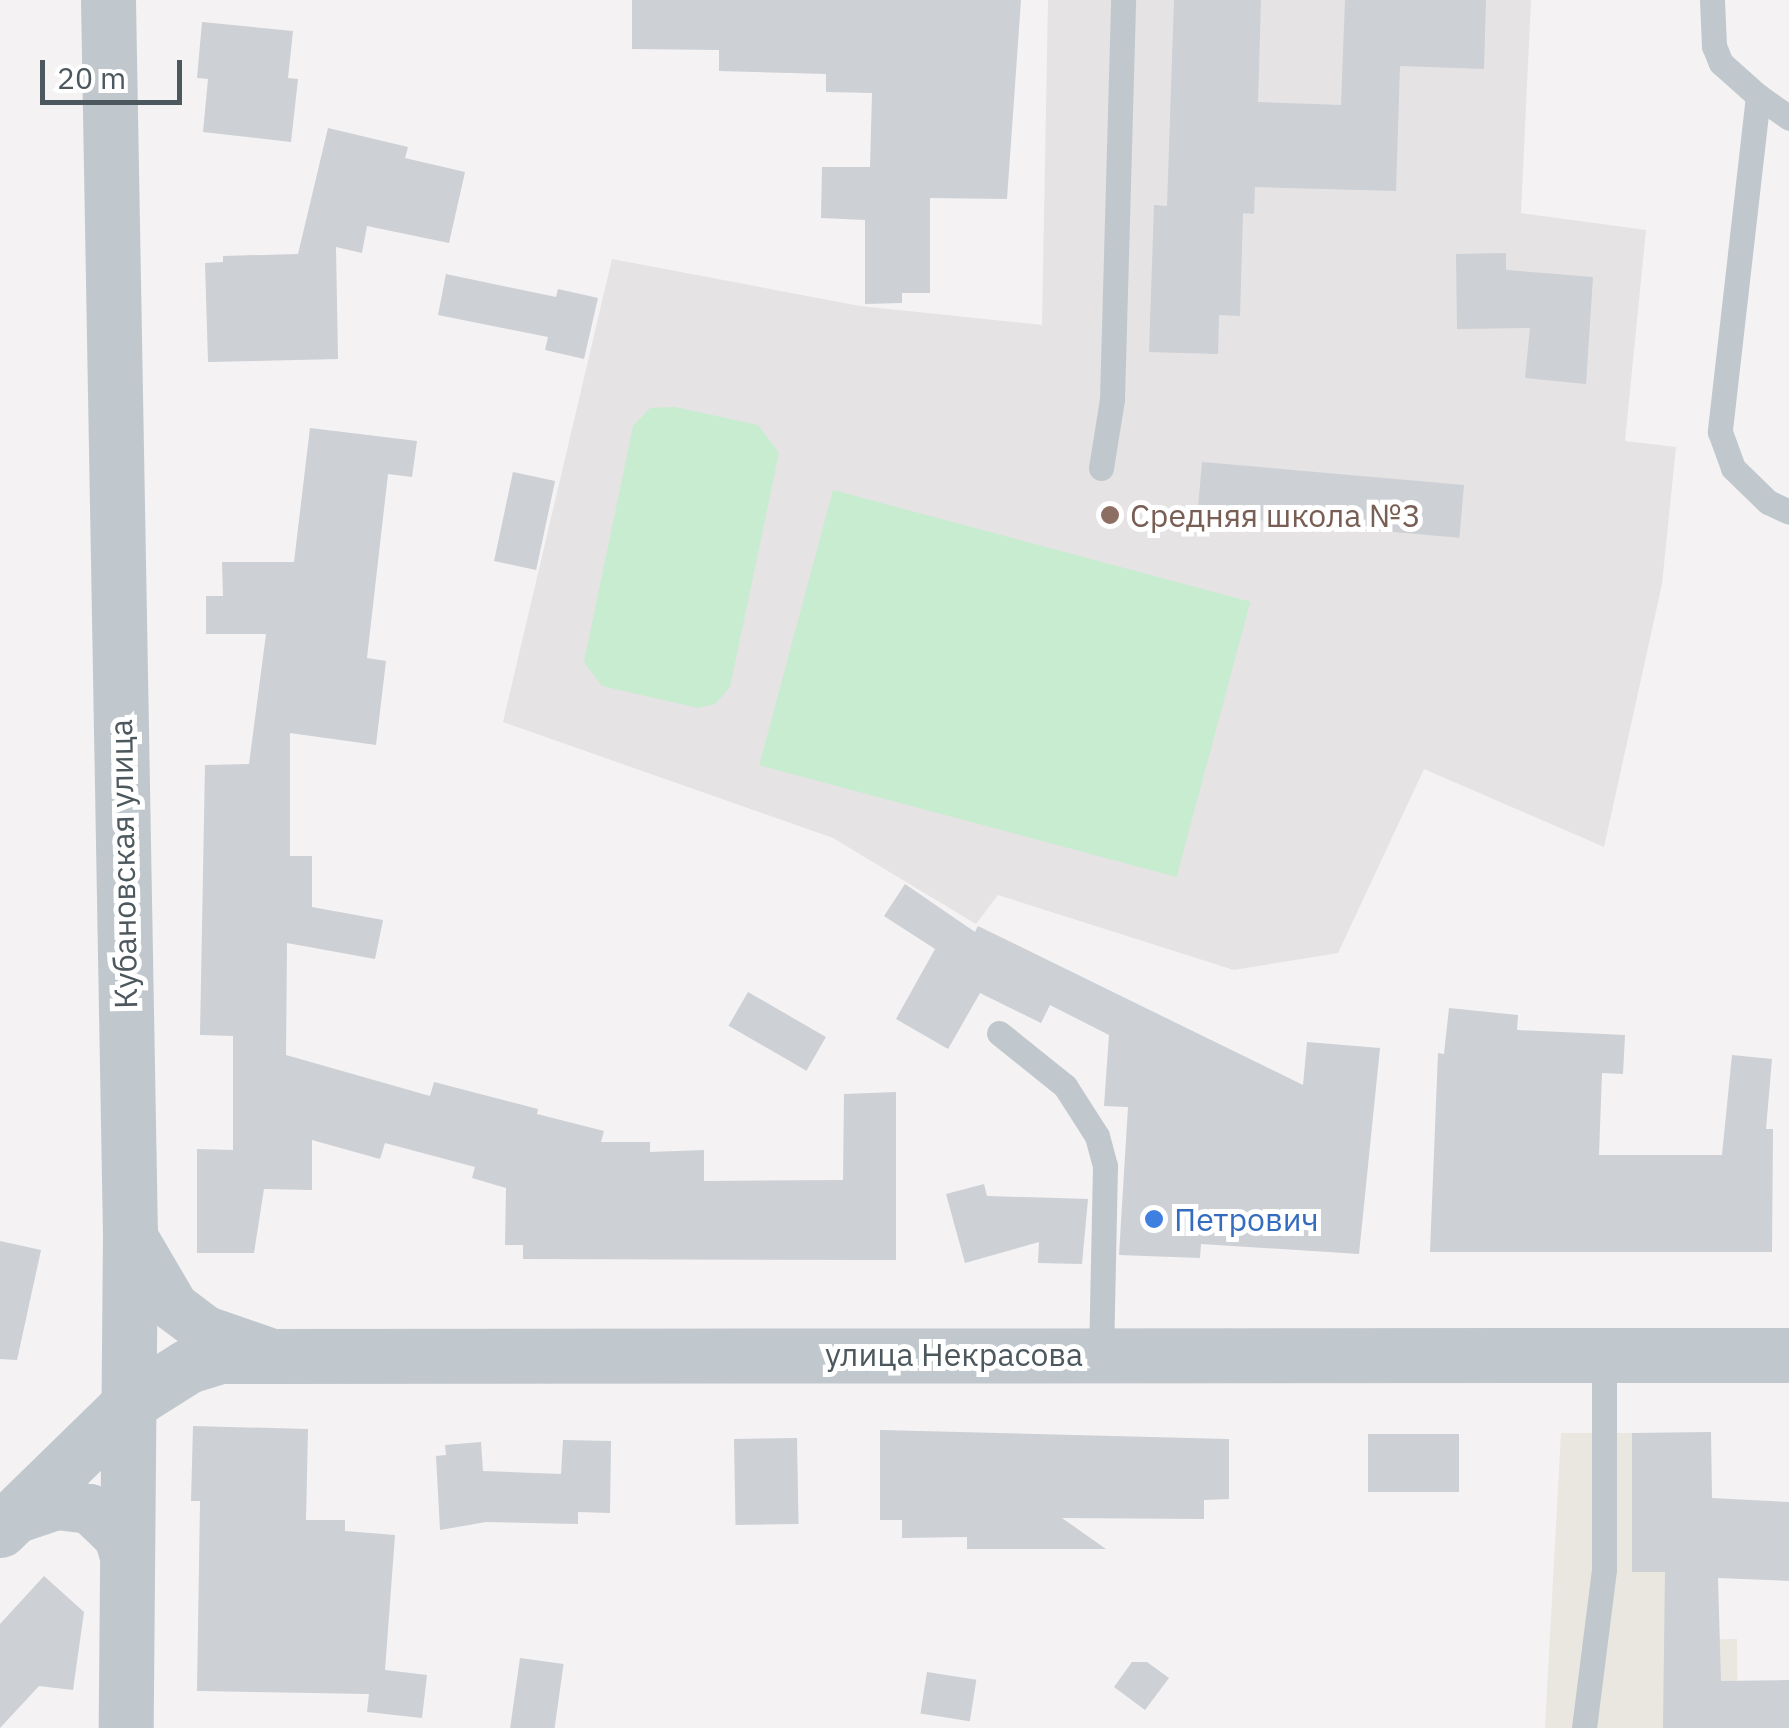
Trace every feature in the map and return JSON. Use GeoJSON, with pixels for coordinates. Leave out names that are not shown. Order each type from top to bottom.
{"type":"FeatureCollection","features":[{"type":"Feature","properties":{"kind":"street","name":"Кубановская улица"},"geometry":{"type":"LineString","coordinates":[[108,0],[130,1232],[126,1728]]}},
{"type":"Feature","properties":{"kind":"street"},"geometry":{"type":"LineString","coordinates":[[130,1232],[174,1307],[206,1331],[270,1352]]}},
{"type":"Feature","properties":{"kind":"street","name":"улица Некрасова"},"geometry":{"type":"LineString","coordinates":[[5,1526],[131,1402],[188,1366],[270,1352],[1789,1355]]}},
{"type":"Feature","properties":{"kind":"street"},"geometry":{"type":"LineString","coordinates":[[5,1526],[57,1504],[90,1509],[118,1537],[128,1567]]}},
{"type":"Feature","properties":{"kind":"lane"},"geometry":{"type":"LineString","coordinates":[[1101,468],[1112,399],[1123,0]]}},
{"type":"Feature","properties":{"kind":"lane"},"geometry":{"type":"LineString","coordinates":[[1712,0],[1714,46],[1722,63],[1789,118]]}},
{"type":"Feature","properties":{"kind":"lane"},"geometry":{"type":"LineString","coordinates":[[1758,96],[1720,432],[1733,468],[1768,502],[1789,512]]}},
{"type":"Feature","properties":{"kind":"lane"},"geometry":{"type":"LineString","coordinates":[[999,1033],[1065,1086],[1097,1136],[1105,1166],[1101,1354]]}},
{"type":"Feature","properties":{"kind":"lane"},"geometry":{"type":"LineString","coordinates":[[1584,1728],[1604,1570],[1604,1357]]}},
{"type":"Feature","properties":{"kind":"shaded area","name":"Средняя школа №3"},"geometry":{"type":"Polygon","coordinates":[[[1048,0],[1531,0],[1521,213],[1646,230],[1625,441],[1676,447],[1662,584],[1604,847],[1424,769],[1338,953],[1234,970],[998,895],[976,924],[833,838],[503,722],[612,259],[860,306],[1042,325],[1048,0]]]}},
{"type":"Feature","properties":{"kind":"shaded area"},"geometry":{"type":"Polygon","coordinates":[[[1561,1433],[1632,1433],[1632,1571],[1665,1572],[1665,1640],[1737,1639],[1738,1728],[1545,1728],[1561,1433]]]}},
{"type":"Feature","properties":{"kind":"green space"},"geometry":{"type":"Polygon","coordinates":[[[675,407],[758,425],[779,453],[730,687],[715,704],[698,708],[602,686],[584,662],[633,426],[650,408],[675,407]]]}},
{"type":"Feature","properties":{"kind":"green space"},"geometry":{"type":"Polygon","coordinates":[[[833,490],[1250,602],[1177,877],[759,765],[833,490]]]}},
{"type":"Feature","properties":{"kind":"building"},"geometry":{"type":"Polygon","coordinates":[[[632,0],[1021,0],[1007,199],[930,198],[930,293],[902,293],[902,303],[865,304],[865,220],[821,218],[822,167],[870,167],[872,93],[826,92],[826,74],[719,71],[719,50],[632,49],[632,0]]]}},
{"type":"Feature","properties":{"kind":"building"},"geometry":{"type":"Polygon","coordinates":[[[1174,0],[1261,0],[1258,102],[1341,105],[1345,0],[1486,0],[1484,69],[1400,66],[1396,191],[1255,187],[1254,214],[1243,213],[1240,316],[1219,315],[1218,354],[1149,352],[1154,205],[1167,206],[1174,0]]]}},
{"type":"Feature","properties":{"kind":"building"},"geometry":{"type":"Polygon","coordinates":[[[202,22],[293,31],[288,78],[298,79],[291,142],[203,132],[208,79],[197,78],[202,22]]]}},
{"type":"Feature","properties":{"kind":"building"},"geometry":{"type":"Polygon","coordinates":[[[328,128],[408,147],[405,158],[465,172],[449,243],[367,226],[362,253],[336,247],[338,359],[208,362],[205,263],[223,262],[223,256],[298,254],[328,128]]]}},
{"type":"Feature","properties":{"kind":"building"},"geometry":{"type":"Polygon","coordinates":[[[1506,253],[1506,270],[1593,277],[1586,384],[1525,378],[1530,328],[1457,329],[1456,254],[1506,253]]]}},
{"type":"Feature","properties":{"kind":"building"},"geometry":{"type":"Polygon","coordinates":[[[446,274],[556,297],[558,289],[598,298],[584,359],[545,350],[548,337],[438,315],[446,274]]]}},
{"type":"Feature","properties":{"kind":"building"},"geometry":{"type":"Polygon","coordinates":[[[310,428],[417,441],[412,477],[388,474],[367,658],[386,661],[376,745],[290,733],[290,856],[312,856],[312,907],[383,920],[375,959],[287,943],[286,1055],[430,1096],[434,1082],[538,1109],[537,1114],[604,1131],[601,1142],[650,1142],[650,1152],[704,1150],[704,1181],[843,1180],[844,1094],[896,1092],[896,1260],[523,1259],[523,1245],[505,1245],[506,1188],[472,1178],[475,1167],[385,1143],[380,1159],[312,1140],[312,1190],[264,1189],[254,1253],[197,1253],[197,1149],[233,1150],[233,1036],[200,1035],[205,765],[249,764],[266,634],[206,634],[206,596],[223,596],[222,562],[294,562],[310,428]]]}},
{"type":"Feature","properties":{"kind":"building"},"geometry":{"type":"Polygon","coordinates":[[[1202,462],[1464,485],[1459,538],[1197,515],[1202,462]]]}},
{"type":"Feature","properties":{"kind":"building"},"geometry":{"type":"Polygon","coordinates":[[[513,472],[555,481],[536,570],[494,561],[513,472]]]}},
{"type":"Feature","properties":{"kind":"building"},"geometry":{"type":"Polygon","coordinates":[[[905,884],[975,932],[978,926],[1303,1085],[1307,1042],[1380,1048],[1359,1254],[1201,1244],[1200,1258],[1119,1255],[1128,1107],[1104,1106],[1109,1035],[1050,1005],[1041,1023],[980,993],[948,1049],[896,1019],[935,949],[884,916],[905,884]]]}},
{"type":"Feature","properties":{"kind":"building"},"geometry":{"type":"Polygon","coordinates":[[[748,992],[826,1037],[806,1071],[728,1026],[748,992]]]}},
{"type":"Feature","properties":{"kind":"building"},"geometry":{"type":"Polygon","coordinates":[[[1449,1008],[1518,1015],[1517,1030],[1625,1035],[1623,1074],[1602,1073],[1599,1155],[1722,1155],[1732,1055],[1772,1059],[1766,1129],[1773,1129],[1772,1252],[1430,1252],[1438,1053],[1444,1054],[1449,1008]]]}},
{"type":"Feature","properties":{"kind":"building"},"geometry":{"type":"Polygon","coordinates":[[[984,1184],[987,1196],[1088,1199],[1082,1264],[1038,1263],[1039,1242],[965,1263],[946,1194],[984,1184]]]}},
{"type":"Feature","properties":{"kind":"building"},"geometry":{"type":"Polygon","coordinates":[[[0,1241],[41,1250],[17,1360],[0,1359],[0,1241]]]}},
{"type":"Feature","properties":{"kind":"building"},"geometry":{"type":"Polygon","coordinates":[[[193,1426],[308,1429],[306,1520],[345,1520],[345,1531],[395,1535],[385,1670],[427,1675],[422,1718],[367,1712],[369,1694],[197,1691],[200,1501],[191,1501],[193,1426]]]}},
{"type":"Feature","properties":{"kind":"building"},"geometry":{"type":"Polygon","coordinates":[[[880,1430],[1229,1439],[1229,1499],[1204,1500],[1204,1519],[1062,1518],[1106,1549],[967,1549],[967,1537],[902,1538],[902,1520],[880,1520],[880,1430]]]}},
{"type":"Feature","properties":{"kind":"building"},"geometry":{"type":"Polygon","coordinates":[[[1711,1432],[1712,1498],[1789,1502],[1789,1581],[1718,1578],[1721,1681],[1789,1680],[1789,1728],[1663,1728],[1665,1572],[1632,1572],[1632,1433],[1711,1432]]]}},
{"type":"Feature","properties":{"kind":"building"},"geometry":{"type":"Polygon","coordinates":[[[1368,1434],[1459,1434],[1459,1492],[1368,1492],[1368,1434]]]}},
{"type":"Feature","properties":{"kind":"building"},"geometry":{"type":"Polygon","coordinates":[[[797,1438],[799,1524],[736,1525],[734,1439],[797,1438]]]}},
{"type":"Feature","properties":{"kind":"building"},"geometry":{"type":"Polygon","coordinates":[[[563,1440],[611,1441],[610,1513],[578,1512],[578,1524],[486,1522],[440,1530],[436,1456],[446,1455],[445,1445],[481,1442],[483,1471],[561,1474],[563,1440]]]}},
{"type":"Feature","properties":{"kind":"building"},"geometry":{"type":"Polygon","coordinates":[[[44,1576],[84,1612],[73,1690],[39,1686],[0,1728],[0,1624],[44,1576]]]}},
{"type":"Feature","properties":{"kind":"building"},"geometry":{"type":"Polygon","coordinates":[[[520,1658],[564,1664],[555,1728],[510,1728],[520,1658]]]}},
{"type":"Feature","properties":{"kind":"building"},"geometry":{"type":"Polygon","coordinates":[[[1132,1662],[1147,1662],[1169,1678],[1145,1710],[1114,1687],[1132,1662]]]}},
{"type":"Feature","properties":{"kind":"building"},"geometry":{"type":"Polygon","coordinates":[[[927,1672],[976,1680],[970,1721],[920,1713],[927,1672]]]}},
{"type":"Feature","properties":{"kind":"place","name":"Средняя школа №3"},"geometry":{"type":"Point","coordinates":[1110,515]}},
{"type":"Feature","properties":{"kind":"place","name":"Петрович"},"geometry":{"type":"Point","coordinates":[1154,1219]}}]}
